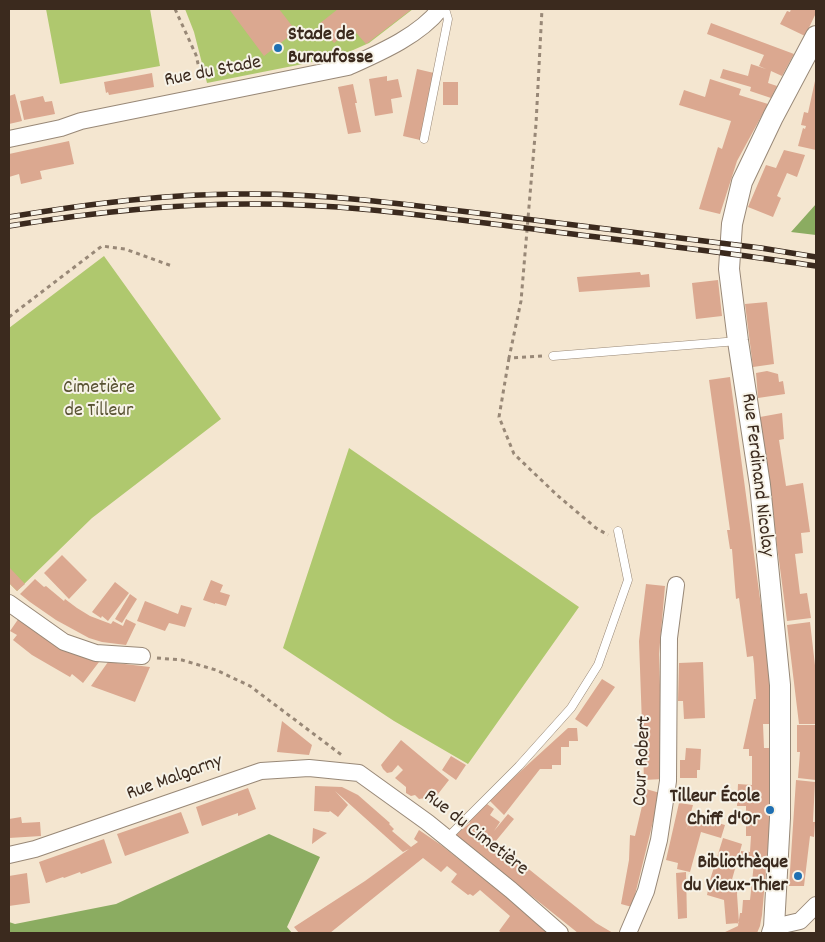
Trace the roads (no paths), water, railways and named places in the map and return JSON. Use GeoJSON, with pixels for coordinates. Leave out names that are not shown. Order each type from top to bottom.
{"type":"FeatureCollection","features":[{"type":"Feature","properties":{"kind":"street","name":"Rue du Stade"},"geometry":{"type":"LineString","coordinates":[[9,139],[60,128],[81,121],[348,67],[381,52],[414,32],[440,9]]}},
{"type":"Feature","properties":{"kind":"street","name":"Rue Ferdinand Nicolay"},"geometry":{"type":"LineString","coordinates":[[773,930],[780,818],[780,686],[760,485],[729,268],[732,224],[742,182],[773,117],[816,36]]}},
{"type":"Feature","properties":{"kind":"street","name":"Cour Robert"},"geometry":{"type":"LineString","coordinates":[[628,933],[646,891],[659,840],[668,781],[669,638],[676,585]]}},
{"type":"Feature","properties":{"kind":"street"},"geometry":{"type":"LineString","coordinates":[[9,603],[64,642],[96,653],[142,656]]}},
{"type":"Feature","properties":{"kind":"street","name":"Rue Malgarny"},"geometry":{"type":"LineString","coordinates":[[9,855],[35,849],[261,770],[309,768],[359,773]]}},
{"type":"Feature","properties":{"kind":"street","name":"Rue du Cimetière"},"geometry":{"type":"LineString","coordinates":[[359,773],[447,838],[560,933]]}},
{"type":"Feature","properties":{"kind":"street"},"geometry":{"type":"LineString","coordinates":[[773,930],[800,921],[816,905]]}},
{"type":"Feature","properties":{"kind":"lane"},"geometry":{"type":"LineString","coordinates":[[424,139],[448,19],[445,9]]}},
{"type":"Feature","properties":{"kind":"lane"},"geometry":{"type":"LineString","coordinates":[[553,356],[738,341]]}},
{"type":"Feature","properties":{"kind":"lane"},"geometry":{"type":"LineString","coordinates":[[447,838],[519,766],[570,708],[598,665],[628,580],[618,531]]}},
{"type":"Feature","properties":{"kind":"railway"},"geometry":{"type":"LineString","coordinates":[[9,217],[159,197],[281,194],[433,208],[761,248],[816,257]]}},
{"type":"Feature","properties":{"kind":"railway"},"geometry":{"type":"LineString","coordinates":[[9,226],[98,213],[158,208],[218,204],[282,204],[383,211],[704,250],[816,266]]}},
{"type":"Feature","properties":{"kind":"place","name":"Stade de Buraufosse"},"geometry":{"type":"Point","coordinates":[278,48]}},
{"type":"Feature","properties":{"kind":"place","name":"Tilleur École Chiff d'Or"},"geometry":{"type":"Point","coordinates":[770,810]}},
{"type":"Feature","properties":{"kind":"place","name":"Bibliothèque du Vieux-Thier"},"geometry":{"type":"Point","coordinates":[798,876]}},
{"type":"Feature","properties":{"kind":"park label","name":"Cimetière de Tilleur"},"geometry":{"type":"Point","coordinates":[99,400]}}]}
